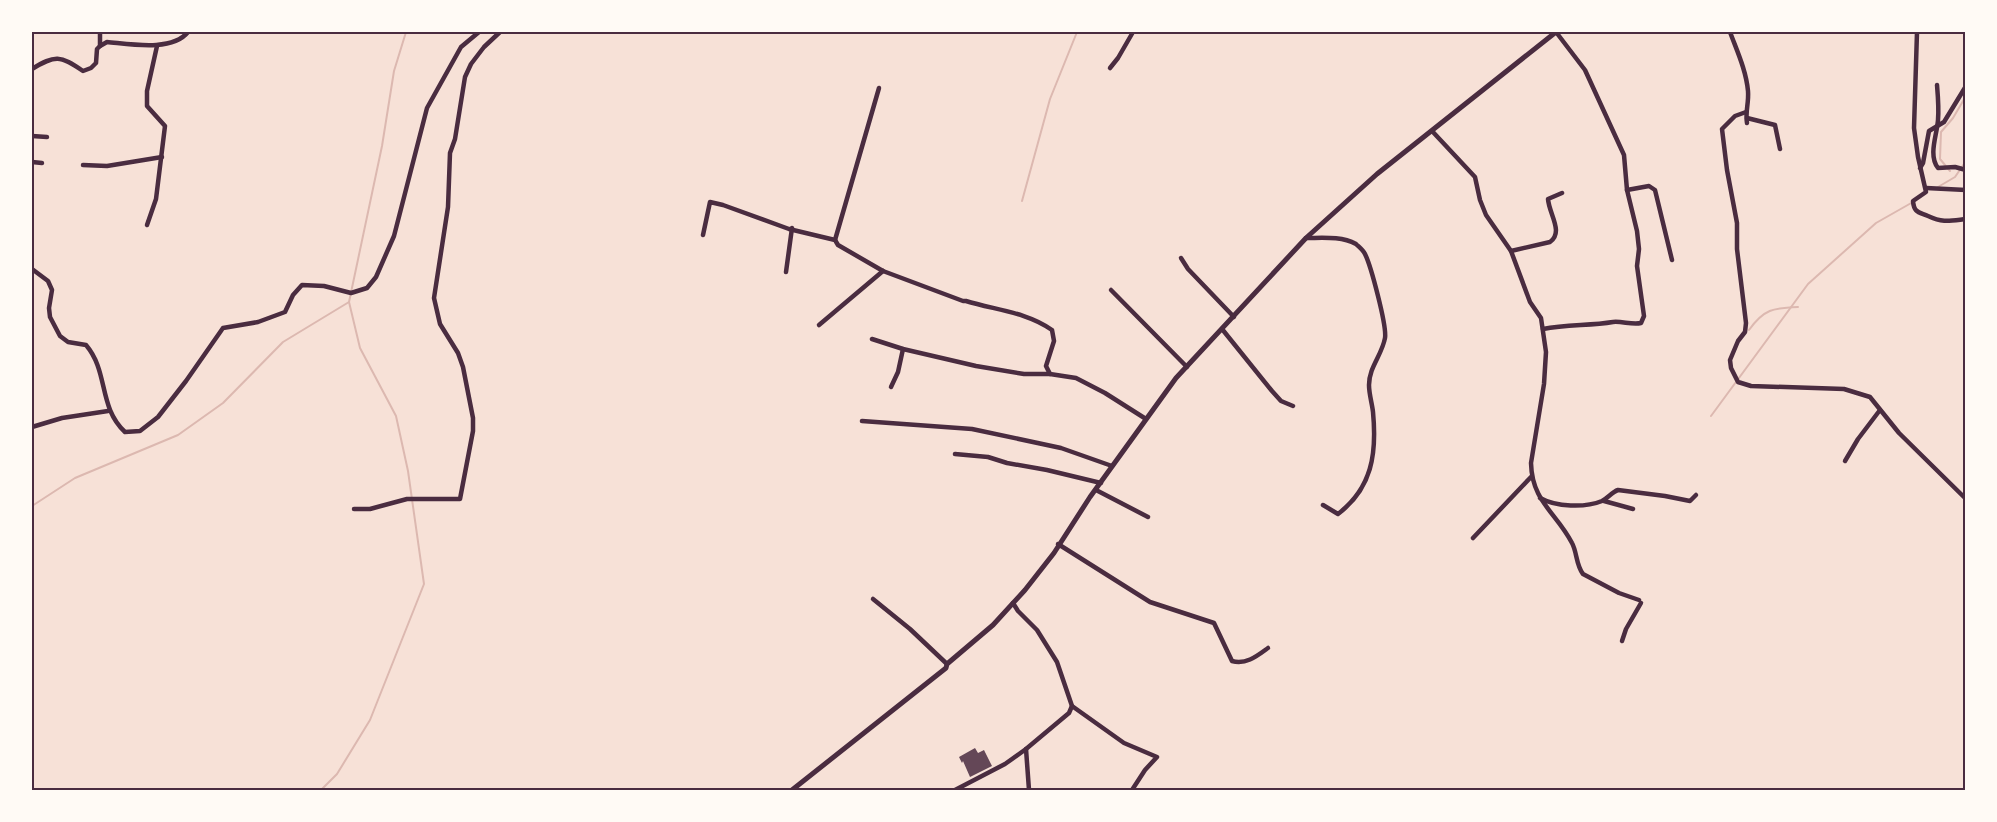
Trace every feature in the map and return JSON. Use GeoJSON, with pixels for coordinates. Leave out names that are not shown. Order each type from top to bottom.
{"type":"FeatureCollection","features":[{"type":"Feature","properties":{"kind":"street"},"geometry":{"type":"LineString","coordinates":[[100,32],[100,46]]}},
{"type":"Feature","properties":{"kind":"street"},"geometry":{"type":"LineString","coordinates":[[32,69],[55,58],[63,58],[83,71],[96,63],[97,49],[107,42],[157,46],[183,37],[188,32]]}},
{"type":"Feature","properties":{"kind":"street"},"geometry":{"type":"LineString","coordinates":[[32,269],[48,281],[52,290],[50,317],[60,336],[68,342],[86,345],[94,354],[105,389],[108,411],[117,425],[125,432],[140,431],[158,417],[223,328],[258,322],[285,312],[292,295],[302,285],[331,287],[351,293],[367,288],[381,267],[394,236],[427,108],[461,47],[478,32]]}},
{"type":"Feature","properties":{"kind":"street"},"geometry":{"type":"LineString","coordinates":[[354,509],[370,508],[407,499],[460,499],[473,431],[473,418],[463,367],[458,353],[440,324],[434,298],[448,207],[450,153],[455,139],[465,77],[471,64],[484,47],[500,32]]}},
{"type":"Feature","properties":{"kind":"street"},"geometry":{"type":"LineString","coordinates":[[1110,68],[1133,32]]}},
{"type":"Feature","properties":{"kind":"street"},"geometry":{"type":"LineString","coordinates":[[792,790],[945,668],[993,625],[1013,603],[1058,544],[1146,419],[1187,367],[1306,237],[1377,174],[1556,32],[1585,70],[1624,155],[1627,190],[1637,231],[1639,249],[1637,266],[1644,316],[1641,323],[1561,325],[1543,329]]}},
{"type":"Feature","properties":{"kind":"street"},"geometry":{"type":"LineString","coordinates":[[1730,32],[1746,78],[1749,94],[1747,118]]}},
{"type":"Feature","properties":{"kind":"street"},"geometry":{"type":"LineString","coordinates":[[1917,32],[1914,128],[1926,192],[1913,201],[1918,213],[1943,222],[1965,219]]}},
{"type":"Feature","properties":{"kind":"street"},"geometry":{"type":"LineString","coordinates":[[147,225],[156,199],[165,126],[147,106],[147,90],[157,46]]}},
{"type":"Feature","properties":{"kind":"street"},"geometry":{"type":"LineString","coordinates":[[1937,85],[1934,163],[1938,168],[1955,167],[1965,170]]}},
{"type":"Feature","properties":{"kind":"street"},"geometry":{"type":"LineString","coordinates":[[1920,168],[1929,131],[1944,122],[1965,86]]}},
{"type":"Feature","properties":{"kind":"street"},"geometry":{"type":"LineString","coordinates":[[835,240],[866,126],[879,88]]}},
{"type":"Feature","properties":{"kind":"street"},"geometry":{"type":"LineString","coordinates":[[1780,149],[1775,125],[1772,122],[1736,116],[1722,129],[1737,223],[1737,249],[1746,323],[1745,332],[1738,341],[1730,360],[1738,382],[1752,386],[1844,389],[1870,397],[1899,433],[1965,499]]}},
{"type":"Feature","properties":{"kind":"street"},"geometry":{"type":"LineString","coordinates":[[1432,131],[1475,177],[1486,215],[1511,251],[1530,302],[1541,318],[1546,352],[1544,384],[1534,441],[1531,477],[1538,496],[1572,543],[1583,574],[1640,602],[1622,641]]}},
{"type":"Feature","properties":{"kind":"street"},"geometry":{"type":"LineString","coordinates":[[32,136],[47,136]]}},
{"type":"Feature","properties":{"kind":"street"},"geometry":{"type":"LineString","coordinates":[[83,165],[107,166],[162,157]]}},
{"type":"Feature","properties":{"kind":"street"},"geometry":{"type":"LineString","coordinates":[[32,162],[42,164]]}},
{"type":"Feature","properties":{"kind":"street"},"geometry":{"type":"LineString","coordinates":[[1627,190],[1649,186],[1654,190],[1672,260]]}},
{"type":"Feature","properties":{"kind":"street"},"geometry":{"type":"LineString","coordinates":[[1926,188],[1965,190]]}},
{"type":"Feature","properties":{"kind":"street"},"geometry":{"type":"LineString","coordinates":[[1511,251],[1550,242],[1555,238],[1557,233],[1548,199],[1562,193]]}},
{"type":"Feature","properties":{"kind":"street"},"geometry":{"type":"LineString","coordinates":[[703,235],[710,202],[789,229],[835,240],[838,245],[883,271],[948,296],[1015,313],[1046,326],[1052,330],[1054,341],[1046,366],[1050,374]]}},
{"type":"Feature","properties":{"kind":"street"},"geometry":{"type":"LineString","coordinates":[[786,272],[792,228]]}},
{"type":"Feature","properties":{"kind":"street"},"geometry":{"type":"LineString","coordinates":[[1306,237],[1344,240],[1360,248],[1365,254],[1385,336],[1370,374],[1369,387],[1374,431],[1370,474],[1357,496],[1338,514],[1323,505]]}},
{"type":"Feature","properties":{"kind":"street"},"geometry":{"type":"LineString","coordinates":[[1180,258],[1234,317]]}},
{"type":"Feature","properties":{"kind":"street"},"geometry":{"type":"LineString","coordinates":[[819,325],[883,271]]}},
{"type":"Feature","properties":{"kind":"street"},"geometry":{"type":"LineString","coordinates":[[1111,290],[1187,367]]}},
{"type":"Feature","properties":{"kind":"street"},"geometry":{"type":"LineString","coordinates":[[1222,329],[1272,392],[1281,401],[1293,406]]}},
{"type":"Feature","properties":{"kind":"street"},"geometry":{"type":"LineString","coordinates":[[872,339],[941,359],[1001,371],[1050,374],[1081,379],[1146,419]]}},
{"type":"Feature","properties":{"kind":"street"},"geometry":{"type":"LineString","coordinates":[[891,387],[898,372],[903,349]]}},
{"type":"Feature","properties":{"kind":"street"},"geometry":{"type":"LineString","coordinates":[[1845,461],[1880,410]]}},
{"type":"Feature","properties":{"kind":"street"},"geometry":{"type":"LineString","coordinates":[[32,427],[62,418],[108,411]]}},
{"type":"Feature","properties":{"kind":"street"},"geometry":{"type":"LineString","coordinates":[[862,421],[972,429],[1061,447],[1112,466]]}},
{"type":"Feature","properties":{"kind":"street"},"geometry":{"type":"LineString","coordinates":[[955,454],[988,457],[1101,483]]}},
{"type":"Feature","properties":{"kind":"street"},"geometry":{"type":"LineString","coordinates":[[1473,538],[1531,477]]}},
{"type":"Feature","properties":{"kind":"street"},"geometry":{"type":"LineString","coordinates":[[1538,496],[1551,504],[1589,505],[1603,501],[1613,492],[1625,489],[1684,501],[1690,501],[1696,495]]}},
{"type":"Feature","properties":{"kind":"street"},"geometry":{"type":"LineString","coordinates":[[1096,490],[1148,517]]}},
{"type":"Feature","properties":{"kind":"street"},"geometry":{"type":"LineString","coordinates":[[1603,501],[1633,509]]}},
{"type":"Feature","properties":{"kind":"street"},"geometry":{"type":"LineString","coordinates":[[1058,544],[1150,602],[1214,623],[1232,661],[1243,663],[1268,648]]}},
{"type":"Feature","properties":{"kind":"street"},"geometry":{"type":"LineString","coordinates":[[873,599],[910,629],[947,664]]}},
{"type":"Feature","properties":{"kind":"street"},"geometry":{"type":"LineString","coordinates":[[1013,603],[1037,630],[1058,662],[1072,706],[1124,743],[1157,757],[1132,790]]}},
{"type":"Feature","properties":{"kind":"street"},"geometry":{"type":"LineString","coordinates":[[955,790],[1005,764],[1026,749],[1069,713],[1072,706]]}},
{"type":"Feature","properties":{"kind":"street"},"geometry":{"type":"LineString","coordinates":[[1026,749],[1029,790]]}},
{"type":"Feature","properties":{"kind":"building"},"geometry":{"type":"Polygon","coordinates":[[[975,748],[978,753],[984,750],[992,766],[970,777],[959,757],[975,748]]]}},
{"type":"Feature","properties":{"kind":"waterway"},"geometry":{"type":"LineString","coordinates":[[321,790],[337,774],[370,720],[424,584],[408,471],[396,416],[360,348],[349,302],[382,146],[394,71],[406,32]]}},
{"type":"Feature","properties":{"kind":"waterway"},"geometry":{"type":"LineString","coordinates":[[1022,201],[1050,99],[1077,32]]}},
{"type":"Feature","properties":{"kind":"waterway"},"geometry":{"type":"LineString","coordinates":[[1950,171],[1940,159],[1941,132],[1953,118],[1966,96]]}},
{"type":"Feature","properties":{"kind":"waterway"},"geometry":{"type":"LineString","coordinates":[[1966,131],[1964,139],[1966,155]]}},
{"type":"Feature","properties":{"kind":"waterway"},"geometry":{"type":"LineString","coordinates":[[1938,187],[1955,177],[1966,161]]}},
{"type":"Feature","properties":{"kind":"waterway"},"geometry":{"type":"LineString","coordinates":[[1711,416],[1808,284],[1876,223],[1913,202]]}},
{"type":"Feature","properties":{"kind":"waterway"},"geometry":{"type":"LineString","coordinates":[[32,506],[75,478],[178,435],[223,403],[283,342],[349,302]]}},
{"type":"Feature","properties":{"kind":"waterway"},"geometry":{"type":"LineString","coordinates":[[1749,330],[1759,318],[1770,311],[1798,307]]}}]}
